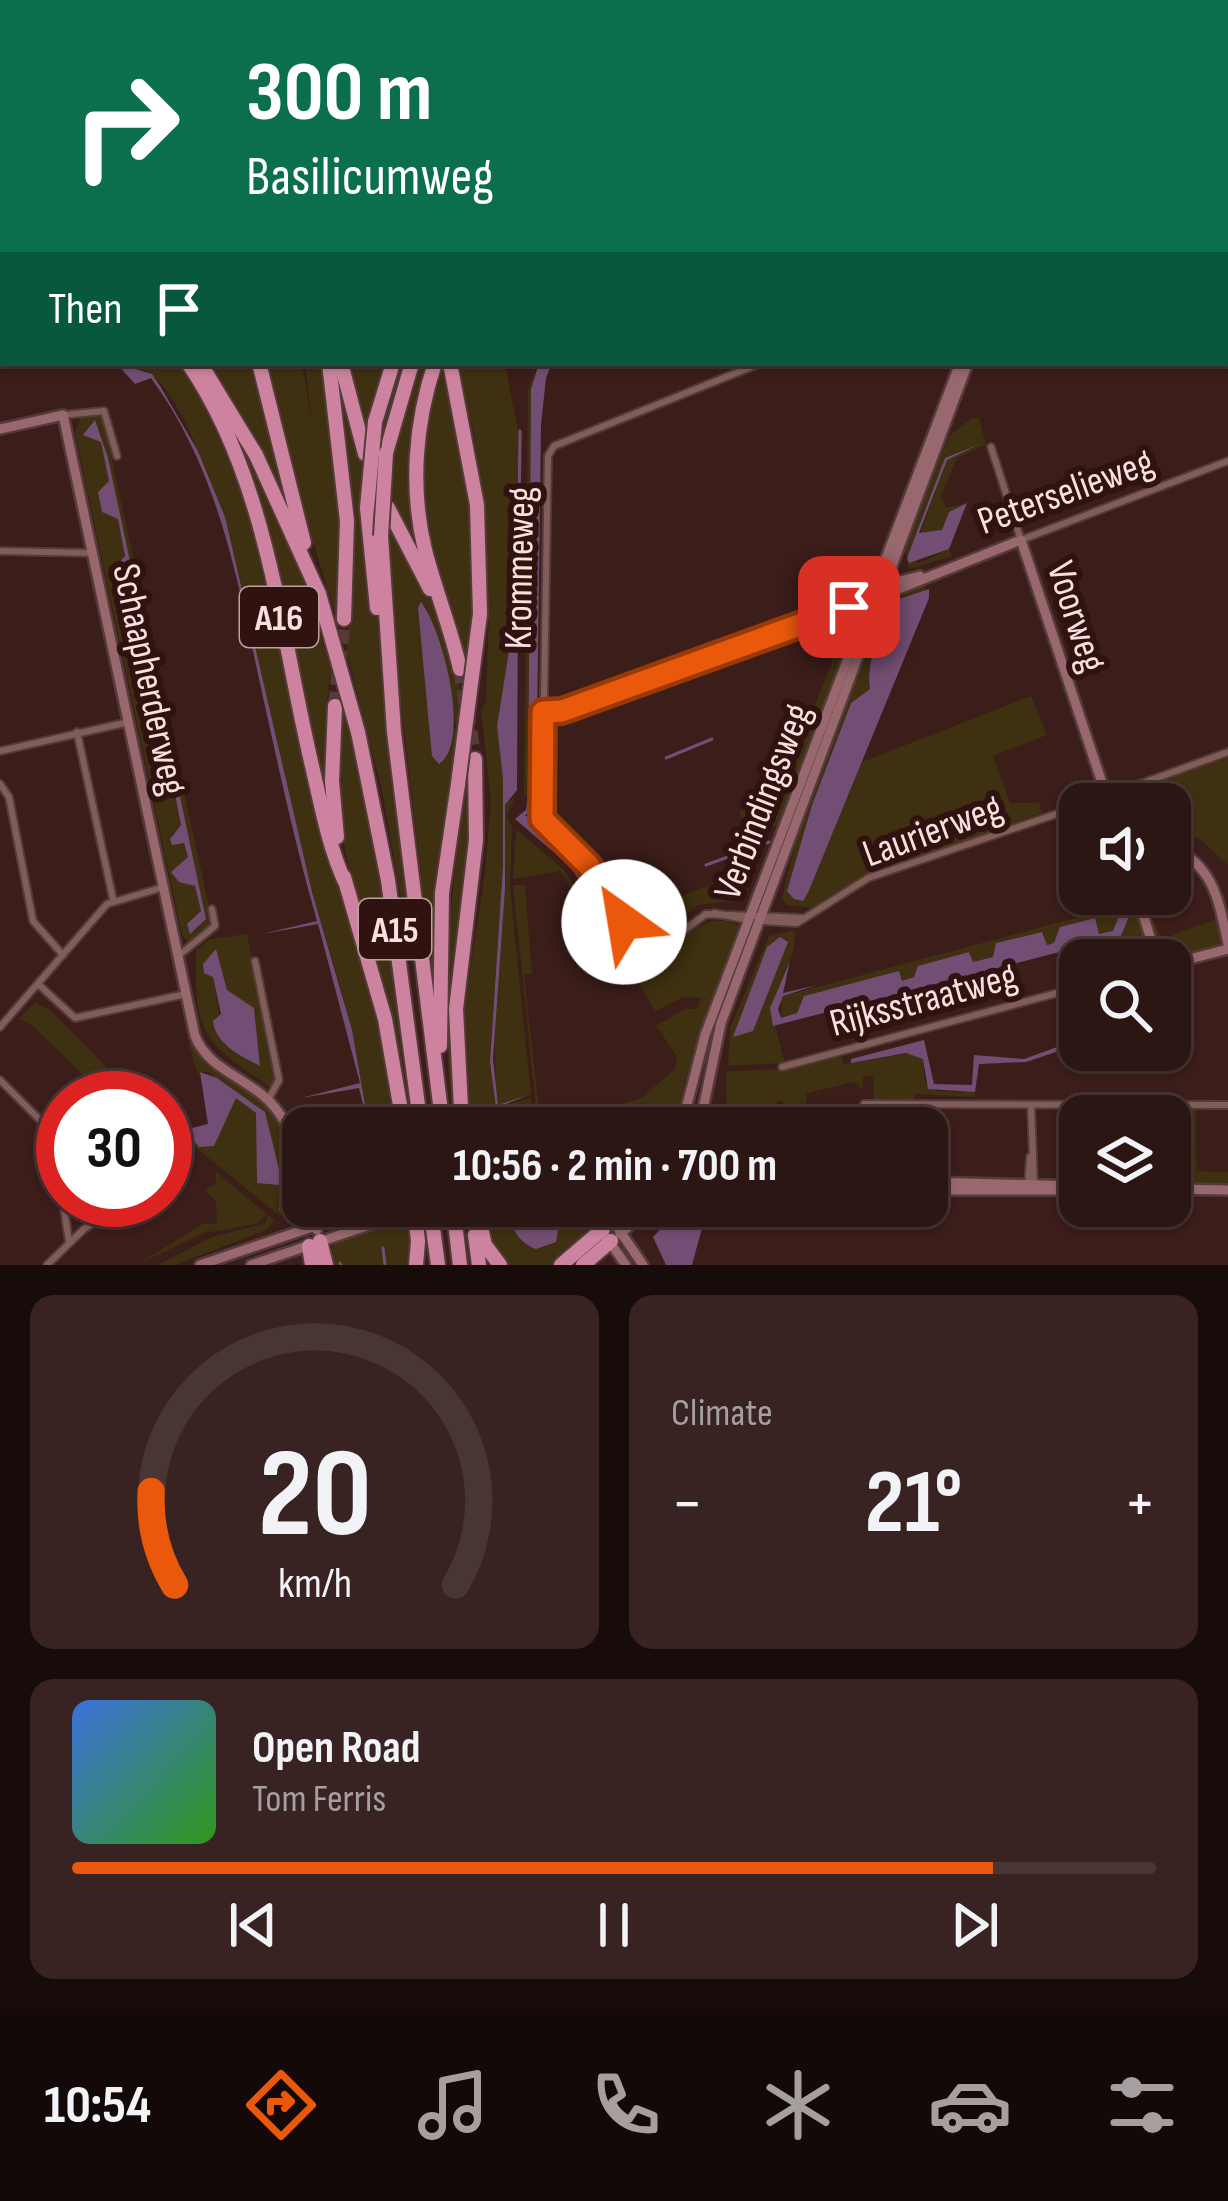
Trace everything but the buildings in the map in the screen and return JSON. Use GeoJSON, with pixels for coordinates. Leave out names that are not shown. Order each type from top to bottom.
{"type":"FeatureCollection","features":[{"type":"Feature","properties":{"kind":"highway","name":"A16"},"geometry":{"type":"LineString","coordinates":[[190,366],[226,428],[249,489],[324,818],[344,880]]}},
{"type":"Feature","properties":{"kind":"highway","name":"A16"},"geometry":{"type":"LineString","coordinates":[[202,366],[256,455],[319,594]]}},
{"type":"Feature","properties":{"kind":"highway","name":"A15"},"geometry":{"type":"LineString","coordinates":[[260,366],[358,732],[388,880],[418,1107]]}},
{"type":"Feature","properties":{"kind":"highway"},"geometry":{"type":"LineString","coordinates":[[329,366],[347,520],[344,619]]}},
{"type":"Feature","properties":{"kind":"highway"},"geometry":{"type":"LineString","coordinates":[[342,366],[365,454]]}},
{"type":"Feature","properties":{"kind":"highway","name":"A15"},"geometry":{"type":"LineString","coordinates":[[392,366],[375,422],[367,508],[441,1107]]}},
{"type":"Feature","properties":{"kind":"highway","name":"A15"},"geometry":{"type":"LineString","coordinates":[[394,732],[381,536],[386,454],[411,366]]}},
{"type":"Feature","properties":{"kind":"highway"},"geometry":{"type":"LineString","coordinates":[[388,508],[430,587],[460,668],[418,509],[420,425],[434,366]]}},
{"type":"Feature","properties":{"kind":"highway","name":"A15"},"geometry":{"type":"LineString","coordinates":[[440,1099],[440,926],[480,614],[477,505],[451,366]]}},
{"type":"Feature","properties":{"kind":"highway","name":"A15"},"geometry":{"type":"LineString","coordinates":[[335,706],[333,810],[344,880],[386,1019],[401,1107]]}},
{"type":"Feature","properties":{"kind":"highway","name":"A15"},"geometry":{"type":"LineString","coordinates":[[461,1107],[456,1010],[476,840],[476,759]]}},
{"type":"Feature","properties":{"kind":"highway"},"geometry":{"type":"LineString","coordinates":[[414,1227],[419,1265]]}},
{"type":"Feature","properties":{"kind":"highway"},"geometry":{"type":"LineString","coordinates":[[433,1227],[438,1265]]}},
{"type":"Feature","properties":{"kind":"highway"},"geometry":{"type":"LineString","coordinates":[[456,1227],[460,1265]]}},
{"type":"Feature","properties":{"kind":"highway"},"geometry":{"type":"LineString","coordinates":[[476,1227],[479,1265]]}},
{"type":"Feature","properties":{"kind":"highway"},"geometry":{"type":"LineString","coordinates":[[479,1227],[485,1245],[500,1265]]}},
{"type":"Feature","properties":{"kind":"highway"},"geometry":{"type":"LineString","coordinates":[[561,1265],[613,1230]]}},
{"type":"Feature","properties":{"kind":"highway"},"geometry":{"type":"LineString","coordinates":[[583,1265],[613,1230]]}},
{"type":"Feature","properties":{"kind":"highway"},"geometry":{"type":"LineString","coordinates":[[312,1265],[313,1235]]}},
{"type":"Feature","properties":{"kind":"highway"},"geometry":{"type":"LineString","coordinates":[[313,1235],[326,1265]]}},
{"type":"Feature","properties":{"kind":"street","name":"Krommeweg"},"geometry":{"type":"LineString","coordinates":[[644,953],[589,866],[542,819],[550,449],[754,366]]}},
{"type":"Feature","properties":{"kind":"street","name":"Verbindingsweg"},"geometry":{"type":"LineString","coordinates":[[703,1107],[716,1037],[861,608],[877,593],[889,570],[963,366]]}},
{"type":"Feature","properties":{"kind":"street","name":"Verbindingsweg"},"geometry":{"type":"LineString","coordinates":[[686,1107],[705,1035],[756,917],[963,366]]}},
{"type":"Feature","properties":{"kind":"street"},"geometry":{"type":"LineString","coordinates":[[0,429],[104,411],[118,456]]}},
{"type":"Feature","properties":{"kind":"street","name":"Schaapherderweg"},"geometry":{"type":"LineString","coordinates":[[63,415],[202,1051],[268,1100],[282,1122]]}},
{"type":"Feature","properties":{"kind":"street","name":"Voorweg"},"geometry":{"type":"LineString","coordinates":[[991,447],[1101,783]]}},
{"type":"Feature","properties":{"kind":"street","name":"Peterselieweg"},"geometry":{"type":"LineString","coordinates":[[877,593],[1228,461]]}},
{"type":"Feature","properties":{"kind":"street"},"geometry":{"type":"LineString","coordinates":[[0,551],[93,552]]}},
{"type":"Feature","properties":{"kind":"street"},"geometry":{"type":"LineString","coordinates":[[889,570],[899,580]]}},
{"type":"Feature","properties":{"kind":"street","name":"Peterselieweg"},"geometry":{"type":"LineString","coordinates":[[877,593],[899,580],[923,575]]}},
{"type":"Feature","properties":{"kind":"street"},"geometry":{"type":"LineString","coordinates":[[543,712],[562,711],[877,593]]}},
{"type":"Feature","properties":{"kind":"street"},"geometry":{"type":"LineString","coordinates":[[831,610],[861,608]]}},
{"type":"Feature","properties":{"kind":"street"},"geometry":{"type":"LineString","coordinates":[[0,751],[129,722]]}},
{"type":"Feature","properties":{"kind":"street"},"geometry":{"type":"LineString","coordinates":[[77,733],[113,899]]}},
{"type":"Feature","properties":{"kind":"street","name":"Laurierweg"},"geometry":{"type":"LineString","coordinates":[[1150,783],[1228,752]]}},
{"type":"Feature","properties":{"kind":"street"},"geometry":{"type":"LineString","coordinates":[[0,784],[9,797],[33,921],[63,955]]}},
{"type":"Feature","properties":{"kind":"street","name":"Laurierweg"},"geometry":{"type":"LineString","coordinates":[[756,917],[796,923],[868,878],[1059,813]]}},
{"type":"Feature","properties":{"kind":"street"},"geometry":{"type":"LineString","coordinates":[[1191,858],[1212,881],[1227,948],[1191,958]]}},
{"type":"Feature","properties":{"kind":"street"},"geometry":{"type":"LineString","coordinates":[[0,1027],[113,899],[164,887]]}},
{"type":"Feature","properties":{"kind":"street"},"geometry":{"type":"LineString","coordinates":[[178,956],[214,926],[212,909]]}},
{"type":"Feature","properties":{"kind":"street"},"geometry":{"type":"LineString","coordinates":[[623,960],[714,913],[756,917]]}},
{"type":"Feature","properties":{"kind":"street"},"geometry":{"type":"LineString","coordinates":[[256,961],[280,1080],[268,1100]]}},
{"type":"Feature","properties":{"kind":"street"},"geometry":{"type":"LineString","coordinates":[[38,984],[75,1018],[186,994]]}},
{"type":"Feature","properties":{"kind":"street","name":"Rijksstraatweg"},"geometry":{"type":"LineString","coordinates":[[782,1067],[1059,993]]}},
{"type":"Feature","properties":{"kind":"street"},"geometry":{"type":"LineString","coordinates":[[0,1080],[36,1116]]}},
{"type":"Feature","properties":{"kind":"street"},"geometry":{"type":"LineString","coordinates":[[864,1104],[1228,1105]]}},
{"type":"Feature","properties":{"kind":"street"},"geometry":{"type":"LineString","coordinates":[[1031,1105],[1031,1186]]}},
{"type":"Feature","properties":{"kind":"street"},"geometry":{"type":"LineString","coordinates":[[948,1186],[1059,1187]]}},
{"type":"Feature","properties":{"kind":"street"},"geometry":{"type":"LineString","coordinates":[[1191,1189],[1228,1190]]}},
{"type":"Feature","properties":{"kind":"street"},"geometry":{"type":"LineString","coordinates":[[67,1227],[69,1242]]}},
{"type":"Feature","properties":{"kind":"street"},"geometry":{"type":"LineString","coordinates":[[47,1265],[88,1227]]}},
{"type":"Feature","properties":{"kind":"street","name":"Schaapherderweg"},"geometry":{"type":"LineString","coordinates":[[311,1227],[313,1235]]}},
{"type":"Feature","properties":{"kind":"street"},"geometry":{"type":"LineString","coordinates":[[251,1265],[330,1227]]}},
{"type":"Feature","properties":{"kind":"street"},"geometry":{"type":"LineString","coordinates":[[200,1265],[344,1227]]}},
{"type":"Feature","properties":{"kind":"street"},"geometry":{"type":"LineString","coordinates":[[609,1227],[643,1265]]}},
{"type":"Feature","properties":{"kind":"street"},"geometry":{"type":"LineString","coordinates":[[612,1227],[626,1265]]}},
{"type":"Feature","properties":{"kind":"street"},"geometry":{"type":"LineString","coordinates":[[613,1230],[618,1227]]}},
{"type":"Feature","properties":{"kind":"shaded area"},"geometry":{"type":"Polygon","coordinates":[[[119,366],[152,374],[198,451],[225,517],[312,892],[352,1030],[365,1107],[359,1088],[301,1098],[360,1083],[318,924],[262,934],[317,921],[221,522],[192,448],[151,378],[135,384],[119,366]]]}},
{"type":"Feature","properties":{"kind":"shaded area"},"geometry":{"type":"Polygon","coordinates":[[[129,366],[187,366],[212,407],[252,516],[335,876],[377,1022],[392,1107],[365,1107],[342,992],[312,892],[221,506],[190,432],[158,380],[129,366]]]}},
{"type":"Feature","properties":{"kind":"shaded area"},"geometry":{"type":"Polygon","coordinates":[[[195,366],[253,463],[306,586],[331,669],[326,707],[332,708],[331,821],[262,528],[195,366]]]}},
{"type":"Feature","properties":{"kind":"shaded area"},"geometry":{"type":"Polygon","coordinates":[[[207,366],[251,366],[293,528],[207,366]]]}},
{"type":"Feature","properties":{"kind":"shaded area"},"geometry":{"type":"Polygon","coordinates":[[[266,366],[302,366],[312,424],[305,366],[323,366],[341,512],[339,626],[292,473],[266,366]]]}},
{"type":"Feature","properties":{"kind":"shaded area"},"geometry":{"type":"Polygon","coordinates":[[[336,366],[363,457],[428,591],[460,686],[464,720],[435,996],[399,686],[388,526],[378,559],[375,519],[366,514],[412,959],[381,786],[347,654],[352,511],[336,366]],[[418,606],[433,759],[456,726],[426,606],[418,606]]]}},
{"type":"Feature","properties":{"kind":"shaded area"},"geometry":{"type":"Polygon","coordinates":[[[349,366],[388,366],[381,427],[399,366],[407,366],[381,455],[392,460],[418,366],[431,366],[419,419],[429,572],[375,465],[349,366]]]}},
{"type":"Feature","properties":{"kind":"shaded area"},"geometry":{"type":"Polygon","coordinates":[[[439,366],[446,366],[472,551],[468,666],[428,517],[424,443],[439,366]]]}},
{"type":"Feature","properties":{"kind":"shaded area"},"geometry":{"type":"Polygon","coordinates":[[[458,366],[508,366],[518,430],[523,432],[515,625],[497,726],[503,778],[503,865],[490,1062],[496,1107],[470,1107],[465,1004],[491,801],[481,709],[486,702],[489,611],[485,610],[484,512],[474,435],[458,366]]]}},
{"type":"Feature","properties":{"kind":"shaded area"},"geometry":{"type":"Polygon","coordinates":[[[535,366],[531,389],[528,796],[524,796],[528,391],[535,366]]]}},
{"type":"Feature","properties":{"kind":"shaded area"},"geometry":{"type":"Polygon","coordinates":[[[538,366],[551,366],[541,425],[536,802],[525,816],[536,818],[540,828],[586,873],[626,937],[619,943],[570,866],[515,819],[526,810],[528,796],[531,389],[538,366]]]}},
{"type":"Feature","properties":{"kind":"shaded area"},"geometry":{"type":"Polygon","coordinates":[[[102,414],[212,921],[192,946],[182,935],[75,433],[81,416],[102,414]],[[98,421],[109,481],[101,511],[118,519],[125,556],[113,569],[117,586],[130,589],[151,671],[138,683],[143,702],[155,704],[166,750],[153,759],[156,776],[173,783],[181,825],[171,835],[184,842],[188,857],[177,877],[195,886],[201,911],[190,934],[206,919],[98,421]]]}},
{"type":"Feature","properties":{"kind":"shaded area"},"geometry":{"type":"Polygon","coordinates":[[[972,418],[979,418],[986,445],[957,458],[941,496],[946,508],[967,503],[949,512],[943,530],[919,537],[947,459],[980,445],[945,458],[907,558],[919,563],[949,549],[952,556],[909,569],[905,549],[949,436],[972,418]]]}},
{"type":"Feature","properties":{"kind":"shaded area"},"geometry":{"type":"Polygon","coordinates":[[[95,420],[108,458],[206,919],[190,934],[187,924],[201,911],[195,886],[179,882],[171,872],[188,857],[184,843],[172,845],[170,839],[181,825],[173,784],[156,776],[153,759],[166,750],[155,704],[142,702],[138,683],[151,671],[130,590],[117,586],[113,569],[125,556],[118,519],[102,512],[98,492],[109,481],[101,442],[83,435],[95,420]]]}},
{"type":"Feature","properties":{"kind":"shaded area"},"geometry":{"type":"Polygon","coordinates":[[[980,444],[947,460],[919,533],[942,530],[949,512],[967,503],[949,549],[909,563],[907,558],[945,458],[980,444]]]}},
{"type":"Feature","properties":{"kind":"shaded area"},"geometry":{"type":"Polygon","coordinates":[[[926,582],[925,590],[896,601],[873,654],[870,689],[851,703],[812,805],[787,891],[803,901],[807,896],[862,762],[1031,696],[1047,735],[993,756],[1010,803],[1039,803],[1042,813],[860,878],[812,908],[787,905],[782,899],[802,825],[884,610],[896,596],[926,582]]]}},
{"type":"Feature","properties":{"kind":"shaded area"},"geometry":{"type":"Polygon","coordinates":[[[929,589],[808,893],[803,901],[794,899],[787,891],[812,805],[851,703],[870,689],[870,666],[881,631],[896,600],[929,589]]]}},
{"type":"Feature","properties":{"kind":"shaded area"},"geometry":{"type":"Polygon","coordinates":[[[518,595],[517,790],[505,805],[505,888],[493,1059],[498,1105],[531,1094],[498,1107],[496,1107],[490,1062],[503,865],[503,779],[497,726],[518,595]]]}},
{"type":"Feature","properties":{"kind":"shaded area"},"geometry":{"type":"Polygon","coordinates":[[[421,602],[445,659],[453,710],[449,752],[439,764],[432,756],[421,602]]]}},
{"type":"Feature","properties":{"kind":"shaded area"},"geometry":{"type":"Polygon","coordinates":[[[850,608],[859,618],[780,827],[760,824],[747,832],[739,811],[775,797],[787,780],[844,629],[805,635],[801,625],[850,608]]]}},
{"type":"Feature","properties":{"kind":"shaded area"},"geometry":{"type":"Polygon","coordinates":[[[342,698],[376,858],[408,1107],[406,1107],[341,833],[342,698]]]}},
{"type":"Feature","properties":{"kind":"shaded area"},"geometry":{"type":"Polygon","coordinates":[[[1228,758],[1228,865],[1191,836],[1191,783],[1152,783],[1228,758]]]}},
{"type":"Feature","properties":{"kind":"shaded area"},"geometry":{"type":"Polygon","coordinates":[[[470,763],[469,864],[451,1010],[457,1107],[452,1107],[447,990],[457,854],[470,763]]]}},
{"type":"Feature","properties":{"kind":"shaded area"},"geometry":{"type":"Polygon","coordinates":[[[516,795],[507,816],[512,827],[510,888],[531,1094],[498,1106],[496,993],[505,805],[516,795]]]}},
{"type":"Feature","properties":{"kind":"shaded area"},"geometry":{"type":"Polygon","coordinates":[[[516,829],[564,870],[616,951],[608,955],[608,943],[560,871],[513,879],[516,829]]]}},
{"type":"Feature","properties":{"kind":"shaded area"},"geometry":{"type":"Polygon","coordinates":[[[759,851],[748,888],[736,901],[698,905],[662,933],[638,939],[630,922],[642,935],[672,923],[678,916],[674,909],[666,912],[663,906],[668,901],[747,871],[753,866],[749,854],[759,851]]]}},
{"type":"Feature","properties":{"kind":"shaded area"},"geometry":{"type":"Polygon","coordinates":[[[513,885],[525,885],[532,974],[524,975],[536,1107],[513,885]]]}},
{"type":"Feature","properties":{"kind":"shaded area"},"geometry":{"type":"Polygon","coordinates":[[[1087,915],[1120,915],[1113,931],[1099,934],[1094,918],[1061,927],[1054,943],[1046,945],[1042,932],[997,943],[993,957],[972,963],[970,953],[901,982],[899,972],[804,996],[797,1013],[780,1019],[783,996],[1087,915]]]}},
{"type":"Feature","properties":{"kind":"shaded area"},"geometry":{"type":"Polygon","coordinates":[[[1120,915],[1130,915],[1121,936],[1059,939],[1059,952],[773,1026],[770,1008],[790,961],[783,993],[817,985],[783,996],[778,1009],[781,1018],[797,1013],[804,996],[899,971],[902,981],[914,977],[918,966],[969,952],[973,962],[993,957],[996,943],[1042,932],[1047,945],[1054,943],[1060,927],[1095,918],[1099,934],[1113,931],[1120,915]]]}},
{"type":"Feature","properties":{"kind":"shaded area"},"geometry":{"type":"Polygon","coordinates":[[[1130,915],[1139,915],[1145,939],[1110,939],[1121,936],[1130,915]]]}},
{"type":"Feature","properties":{"kind":"shaded area"},"geometry":{"type":"Polygon","coordinates":[[[1219,918],[1224,944],[1191,954],[1191,939],[1162,939],[1219,918]]]}},
{"type":"Feature","properties":{"kind":"shaded area"},"geometry":{"type":"Polygon","coordinates":[[[1152,919],[1162,939],[1156,939],[1148,922],[1152,919]]]}},
{"type":"Feature","properties":{"kind":"shaded area"},"geometry":{"type":"Polygon","coordinates":[[[709,922],[728,922],[739,926],[693,1052],[679,1107],[613,1107],[641,1098],[675,1069],[677,1056],[656,1026],[685,1009],[697,1009],[701,998],[684,997],[655,1011],[627,962],[656,952],[709,922]]]}},
{"type":"Feature","properties":{"kind":"shaded area"},"geometry":{"type":"Polygon","coordinates":[[[794,930],[794,947],[775,1005],[785,1063],[728,1066],[730,1028],[769,936],[794,930]]]}},
{"type":"Feature","properties":{"kind":"shaded area"},"geometry":{"type":"Polygon","coordinates":[[[247,934],[277,1080],[273,1089],[218,1047],[201,1020],[196,950],[210,939],[247,934]],[[213,977],[224,1044],[260,1066],[254,1008],[227,990],[222,979],[213,977]]]}},
{"type":"Feature","properties":{"kind":"shaded area"},"geometry":{"type":"Polygon","coordinates":[[[780,937],[788,942],[753,1031],[733,1037],[767,947],[780,937]]]}},
{"type":"Feature","properties":{"kind":"shaded area"},"geometry":{"type":"Polygon","coordinates":[[[216,949],[227,990],[254,1008],[260,1066],[230,1048],[215,1029],[213,1021],[221,1014],[213,977],[204,973],[203,964],[216,949]]]}},
{"type":"Feature","properties":{"kind":"shaded area"},"geometry":{"type":"Polygon","coordinates":[[[35,1002],[51,1011],[110,1071],[79,1071],[32,1025],[19,1019],[35,1002]]]}},
{"type":"Feature","properties":{"kind":"shaded area"},"geometry":{"type":"Polygon","coordinates":[[[924,1040],[934,1084],[972,1085],[974,1055],[1024,1059],[1059,1046],[1059,1051],[1026,1062],[979,1064],[975,1092],[928,1089],[923,1059],[906,1053],[851,1063],[851,1059],[924,1040]]]}},
{"type":"Feature","properties":{"kind":"shaded area"},"geometry":{"type":"Polygon","coordinates":[[[188,1042],[267,1103],[282,1125],[282,1183],[265,1112],[208,1072],[200,1072],[199,1079],[188,1042]]]}},
{"type":"Feature","properties":{"kind":"shaded area"},"geometry":{"type":"Polygon","coordinates":[[[913,1053],[923,1058],[925,1083],[937,1091],[975,1092],[975,1097],[915,1094],[914,1101],[874,1100],[873,1075],[863,1077],[863,1090],[854,1082],[807,1093],[805,1107],[791,1107],[779,1100],[776,1107],[727,1107],[726,1071],[787,1069],[841,1055],[844,1064],[913,1053]]]}},
{"type":"Feature","properties":{"kind":"shaded area"},"geometry":{"type":"Polygon","coordinates":[[[200,1072],[217,1078],[265,1112],[282,1182],[279,1211],[279,1185],[257,1183],[256,1113],[236,1098],[214,1146],[199,1147],[192,1139],[192,1128],[208,1124],[200,1072]]]}},
{"type":"Feature","properties":{"kind":"shaded area"},"geometry":{"type":"Polygon","coordinates":[[[237,1097],[257,1113],[257,1182],[279,1185],[282,1200],[276,1208],[282,1203],[282,1215],[192,1145],[192,1139],[199,1147],[237,1097]]]}},
{"type":"Feature","properties":{"kind":"shaded area"},"geometry":{"type":"Polygon","coordinates":[[[531,1098],[532,1107],[500,1107],[531,1098]]]}},
{"type":"Feature","properties":{"kind":"shaded area"},"geometry":{"type":"Polygon","coordinates":[[[1191,1109],[1196,1109],[1197,1171],[1228,1172],[1228,1185],[1191,1186],[1191,1109]]]}},
{"type":"Feature","properties":{"kind":"shaded area"},"geometry":{"type":"Polygon","coordinates":[[[216,1172],[267,1215],[256,1224],[204,1233],[136,1265],[203,1224],[217,1224],[216,1201],[204,1190],[216,1183],[216,1172]]]}},
{"type":"Feature","properties":{"kind":"shaded area"},"geometry":{"type":"Polygon","coordinates":[[[268,1215],[275,1221],[264,1231],[175,1265],[157,1265],[212,1237],[266,1223],[268,1215]]]}},
{"type":"Feature","properties":{"kind":"shaded area"},"geometry":{"type":"Polygon","coordinates":[[[374,1227],[407,1227],[412,1265],[333,1265],[331,1250],[339,1239],[374,1227]]]}},
{"type":"Feature","properties":{"kind":"shaded area"},"geometry":{"type":"Polygon","coordinates":[[[486,1227],[513,1227],[520,1239],[532,1227],[586,1227],[587,1234],[553,1265],[506,1265],[488,1240],[486,1227]]]}},
{"type":"Feature","properties":{"kind":"shaded area"},"geometry":{"type":"Polygon","coordinates":[[[514,1227],[556,1227],[558,1231],[556,1242],[536,1249],[514,1227]]]}},
{"type":"Feature","properties":{"kind":"shaded area"},"geometry":{"type":"Polygon","coordinates":[[[663,1227],[702,1227],[692,1265],[666,1265],[653,1237],[663,1227]]]}},
{"type":"Feature","properties":{"kind":"waterway"},"geometry":{"type":"LineString","coordinates":[[518,595],[520,431]]}},
{"type":"Feature","properties":{"kind":"waterway"},"geometry":{"type":"LineString","coordinates":[[666,758],[712,739]]}},
{"type":"Feature","properties":{"kind":"waterway"},"geometry":{"type":"LineString","coordinates":[[706,865],[769,842]]}},
{"type":"Feature","properties":{"kind":"waterway"},"geometry":{"type":"LineString","coordinates":[[383,1248],[385,1265]]}},
{"type":"Feature","properties":{"kind":"tunnel"},"geometry":{"type":"LineString","coordinates":[[335,706],[344,619]]}},
{"type":"Feature","properties":{"kind":"tunnel"},"geometry":{"type":"LineString","coordinates":[[460,669],[475,759]]}},
{"type":"Feature","properties":{"kind":"route"},"geometry":{"type":"LineString","coordinates":[[624,922],[589,866],[542,819],[543,712],[562,711],[849,607]]}}]}
